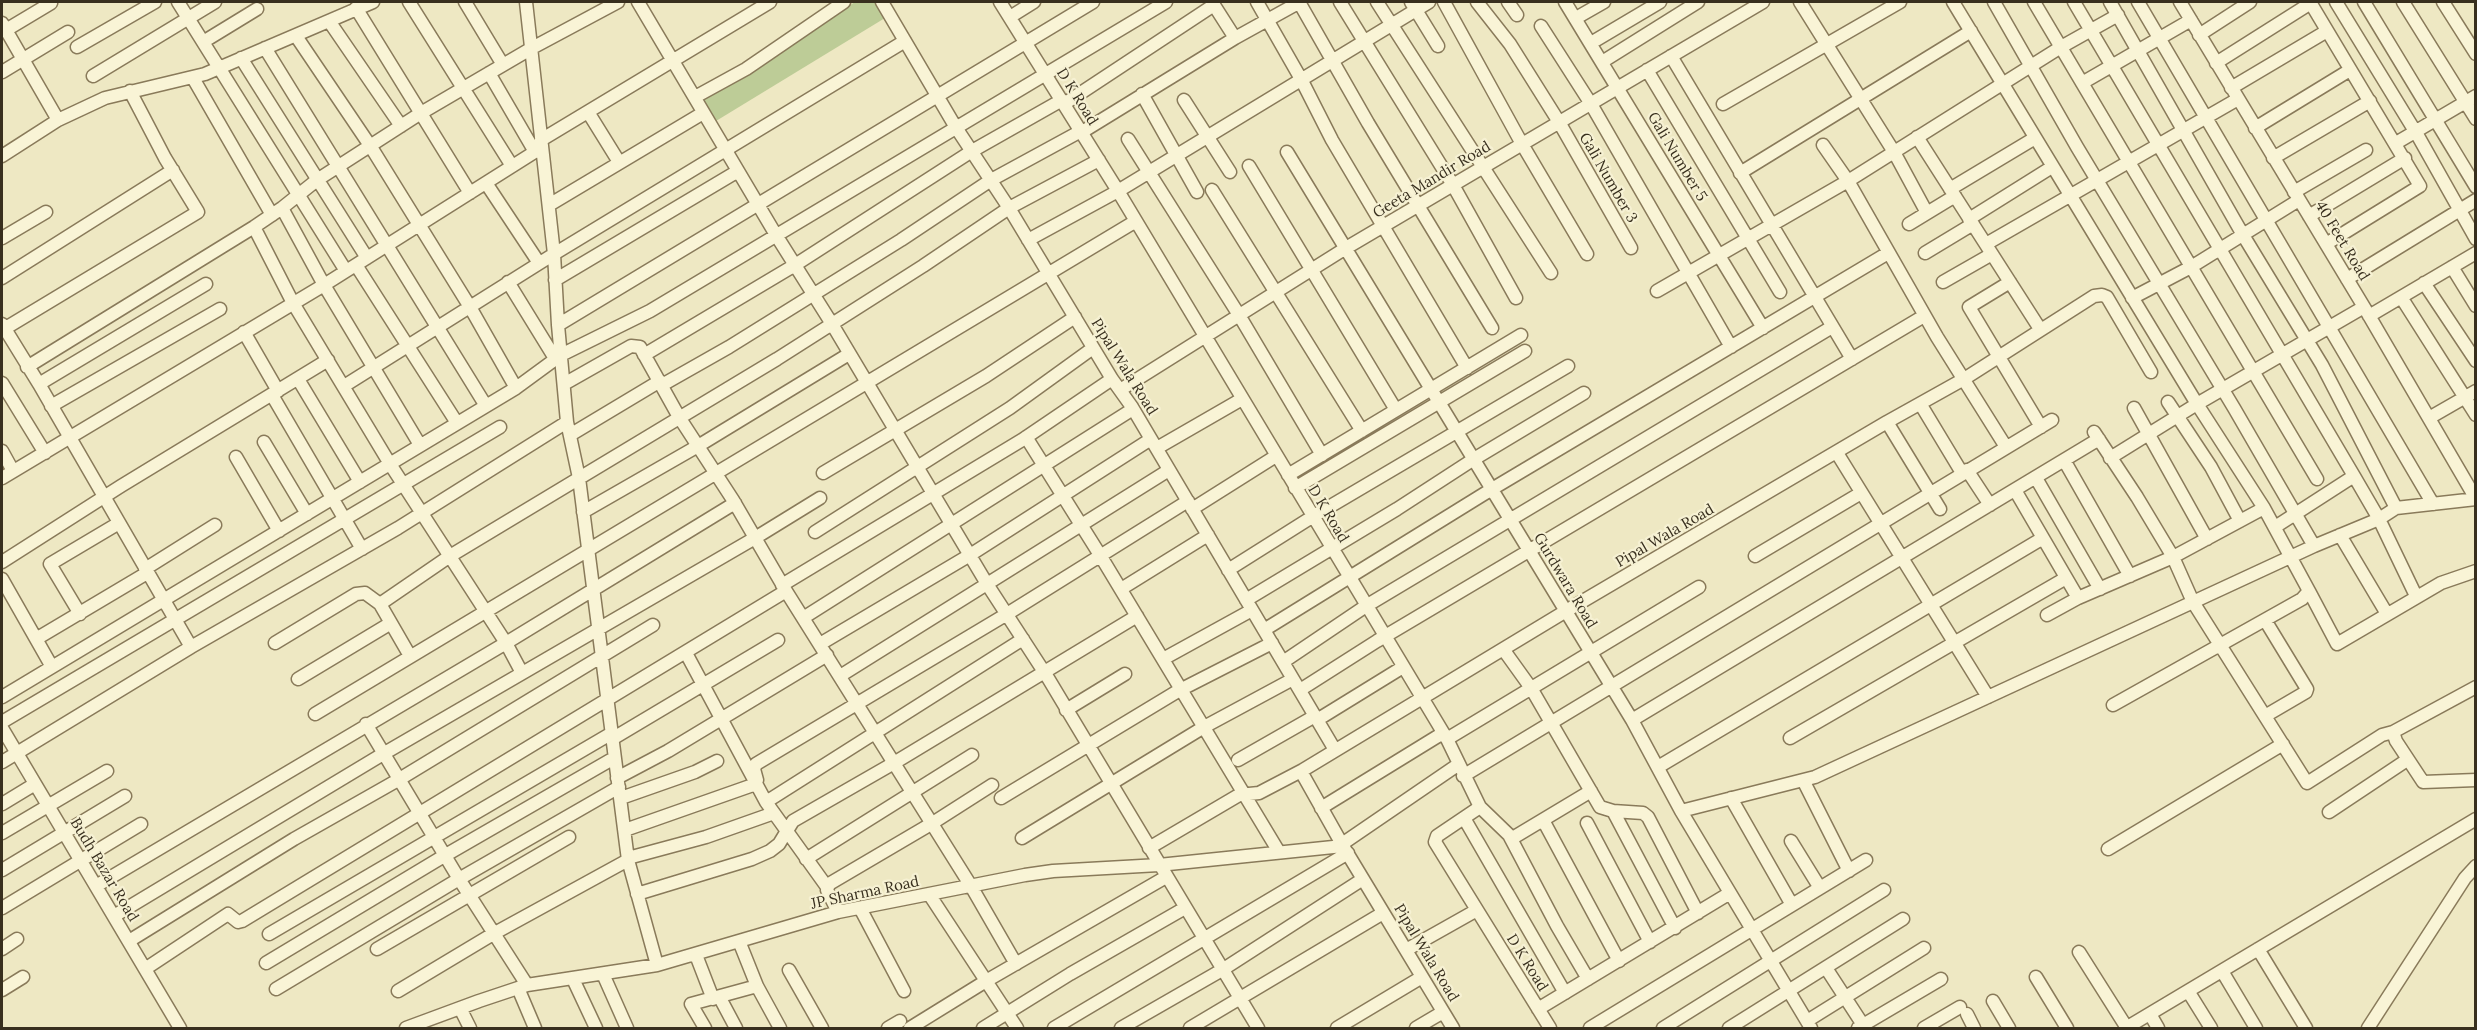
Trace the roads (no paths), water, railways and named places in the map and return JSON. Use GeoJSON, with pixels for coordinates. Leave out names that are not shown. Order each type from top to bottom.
{"type":"FeatureCollection","features":[{"type":"Feature","properties":{"kind":"street"},"geometry":{"type":"LineString","coordinates":[[77,47],[155,2]]}},
{"type":"Feature","properties":{"kind":"street"},"geometry":{"type":"LineString","coordinates":[[178,2],[298,196],[356,265],[457,423]]}},
{"type":"Feature","properties":{"kind":"street"},"geometry":{"type":"LineString","coordinates":[[93,75],[216,2]]}},
{"type":"Feature","properties":{"kind":"street"},"geometry":{"type":"LineString","coordinates":[[2,156],[58,120],[105,98],[193,78],[373,2]]}},
{"type":"Feature","properties":{"kind":"street"},"geometry":{"type":"LineString","coordinates":[[409,2],[512,166]]}},
{"type":"Feature","properties":{"kind":"street"},"geometry":{"type":"LineString","coordinates":[[465,2],[503,65]]}},
{"type":"Feature","properties":{"kind":"street"},"geometry":{"type":"LineString","coordinates":[[27,367],[272,216],[317,180],[462,88],[618,2]]}},
{"type":"Feature","properties":{"kind":"street"},"geometry":{"type":"LineString","coordinates":[[638,2],[776,235],[814,294],[987,584],[1044,672],[1258,1029]]}},
{"type":"Feature","properties":{"kind":"street"},"geometry":{"type":"LineString","coordinates":[[2,478],[324,285],[471,193],[588,112],[770,2]]}},
{"type":"Feature","properties":{"kind":"street"},"geometry":{"type":"LineString","coordinates":[[695,97],[746,69],[844,2]]}},
{"type":"Feature","properties":{"kind":"street","name":"Pipal Wala Road"},"geometry":{"type":"LineString","coordinates":[[882,2],[955,126],[1009,208],[1112,379],[1154,443],[1335,750]]}},
{"type":"Feature","properties":{"kind":"street","name":"D K Road"},"geometry":{"type":"LineString","coordinates":[[1000,2],[1118,191],[1445,736],[1480,807],[1437,836],[1435,842],[1550,1029]]}},
{"type":"Feature","properties":{"kind":"street"},"geometry":{"type":"LineString","coordinates":[[1010,17],[1034,2]]}},
{"type":"Feature","properties":{"kind":"street"},"geometry":{"type":"LineString","coordinates":[[558,325],[1093,2]]}},
{"type":"Feature","properties":{"kind":"street"},"geometry":{"type":"LineString","coordinates":[[2,697],[516,388],[559,358],[650,311],[955,126],[1166,2]]}},
{"type":"Feature","properties":{"kind":"street"},"geometry":{"type":"LineString","coordinates":[[1257,2],[1301,79],[1332,140],[1467,368]]}},
{"type":"Feature","properties":{"kind":"street"},"geometry":{"type":"LineString","coordinates":[[570,435],[814,294],[991,180],[1081,132],[1235,38],[1300,2],[1418,206],[1492,328]]}},
{"type":"Feature","properties":{"kind":"street"},"geometry":{"type":"LineString","coordinates":[[1340,2],[1453,185],[1516,298]]}},
{"type":"Feature","properties":{"kind":"street"},"geometry":{"type":"LineString","coordinates":[[1377,2],[1551,273]]}},
{"type":"Feature","properties":{"kind":"street"},"geometry":{"type":"LineString","coordinates":[[1028,240],[1118,191],[1364,43],[1392,25],[1413,6],[1429,2]]}},
{"type":"Feature","properties":{"kind":"street"},"geometry":{"type":"LineString","coordinates":[[1444,2],[1522,144],[1587,254]]}},
{"type":"Feature","properties":{"kind":"street","name":"Gali Number 3"},"geometry":{"type":"LineString","coordinates":[[1478,2],[1510,44],[1559,122],[1631,248]]}},
{"type":"Feature","properties":{"kind":"street"},"geometry":{"type":"LineString","coordinates":[[1508,2],[1517,15]]}},
{"type":"Feature","properties":{"kind":"street","name":"Gali Number 5"},"geometry":{"type":"LineString","coordinates":[[1565,2],[1763,328]]}},
{"type":"Feature","properties":{"kind":"street"},"geometry":{"type":"LineString","coordinates":[[1576,18],[1604,2]]}},
{"type":"Feature","properties":{"kind":"street"},"geometry":{"type":"LineString","coordinates":[[1591,43],[1660,2]]}},
{"type":"Feature","properties":{"kind":"street"},"geometry":{"type":"LineString","coordinates":[[1602,62],[1698,2]]}},
{"type":"Feature","properties":{"kind":"street","name":"Geeta Mandir Road"},"geometry":{"type":"LineString","coordinates":[[1120,390],[1346,248],[1763,2]]}},
{"type":"Feature","properties":{"kind":"street"},"geometry":{"type":"LineString","coordinates":[[1800,2],[1894,152],[1927,213]]}},
{"type":"Feature","properties":{"kind":"street"},"geometry":{"type":"LineString","coordinates":[[1723,105],[1900,2]]}},
{"type":"Feature","properties":{"kind":"street"},"geometry":{"type":"LineString","coordinates":[[1953,2],[2001,85],[2197,404],[2275,526],[2337,644],[2416,596],[2448,580],[2475,571]]}},
{"type":"Feature","properties":{"kind":"street"},"geometry":{"type":"LineString","coordinates":[[1994,2],[2096,180],[2314,546]]}},
{"type":"Feature","properties":{"kind":"street"},"geometry":{"type":"LineString","coordinates":[[2034,2],[2317,479]]}},
{"type":"Feature","properties":{"kind":"street"},"geometry":{"type":"LineString","coordinates":[[2074,2],[2379,519],[2416,596]]}},
{"type":"Feature","properties":{"kind":"street"},"geometry":{"type":"LineString","coordinates":[[2110,2],[2243,236],[2307,340],[2396,508]]}},
{"type":"Feature","properties":{"kind":"street"},"geometry":{"type":"LineString","coordinates":[[2138,2],[2433,504]]}},
{"type":"Feature","properties":{"kind":"street","name":"40 Feet Road"},"geometry":{"type":"LineString","coordinates":[[2182,2],[2216,63],[2367,311],[2475,499]]}},
{"type":"Feature","properties":{"kind":"street"},"geometry":{"type":"LineString","coordinates":[[2199,34],[2250,2]]}},
{"type":"Feature","properties":{"kind":"street"},"geometry":{"type":"LineString","coordinates":[[2216,63],[2310,2],[2396,143],[2420,188],[2326,244]]}},
{"type":"Feature","properties":{"kind":"street"},"geometry":{"type":"LineString","coordinates":[[2336,2],[2416,133],[2475,239]]}},
{"type":"Feature","properties":{"kind":"street"},"geometry":{"type":"LineString","coordinates":[[2364,2],[2475,187]]}},
{"type":"Feature","properties":{"kind":"street"},"geometry":{"type":"LineString","coordinates":[[2403,2],[2470,99],[2475,119]]}},
{"type":"Feature","properties":{"kind":"street"},"geometry":{"type":"LineString","coordinates":[[2443,2],[2475,54]]}},
{"type":"Feature","properties":{"kind":"street"},"geometry":{"type":"LineString","coordinates":[[51,3],[4,27],[58,120]]}},
{"type":"Feature","properties":{"kind":"street"},"geometry":{"type":"LineString","coordinates":[[529,3],[539,146],[554,254],[559,358],[567,422],[579,478],[628,859],[657,965]]}},
{"type":"Feature","properties":{"kind":"street"},"geometry":{"type":"LineString","coordinates":[[644,355],[795,265],[972,151],[1063,102],[1213,4],[1235,38]]}},
{"type":"Feature","properties":{"kind":"street"},"geometry":{"type":"LineString","coordinates":[[1413,6],[1438,46]]}},
{"type":"Feature","properties":{"kind":"street"},"geometry":{"type":"LineString","coordinates":[[356,8],[471,193]]}},
{"type":"Feature","properties":{"kind":"street"},"geometry":{"type":"LineString","coordinates":[[203,42],[257,9]]}},
{"type":"Feature","properties":{"kind":"street"},"geometry":{"type":"LineString","coordinates":[[1657,291],[1848,181],[2061,47],[2118,15]]}},
{"type":"Feature","properties":{"kind":"street"},"geometry":{"type":"LineString","coordinates":[[2082,83],[2191,20]]}},
{"type":"Feature","properties":{"kind":"street"},"geometry":{"type":"LineString","coordinates":[[329,21],[401,126]]}},
{"type":"Feature","properties":{"kind":"street"},"geometry":{"type":"LineString","coordinates":[[1541,26],[1591,104],[1731,347]]}},
{"type":"Feature","properties":{"kind":"street"},"geometry":{"type":"LineString","coordinates":[[2231,88],[2327,31]]}},
{"type":"Feature","properties":{"kind":"street"},"geometry":{"type":"LineString","coordinates":[[2,72],[68,32]]}},
{"type":"Feature","properties":{"kind":"street"},"geometry":{"type":"LineString","coordinates":[[1740,173],[1971,32]]}},
{"type":"Feature","properties":{"kind":"street"},"geometry":{"type":"LineString","coordinates":[[296,36],[370,147],[470,307],[516,388]]}},
{"type":"Feature","properties":{"kind":"street"},"geometry":{"type":"LineString","coordinates":[[344,386],[508,282],[905,41]]}},
{"type":"Feature","properties":{"kind":"street"},"geometry":{"type":"LineString","coordinates":[[265,48],[486,406]]}},
{"type":"Feature","properties":{"kind":"street"},"geometry":{"type":"LineString","coordinates":[[1671,56],[1709,116],[1740,173],[1851,359]]}},
{"type":"Feature","properties":{"kind":"street"},"geometry":{"type":"LineString","coordinates":[[241,58],[317,180],[356,265]]}},
{"type":"Feature","properties":{"kind":"street"},"geometry":{"type":"LineString","coordinates":[[1647,70],[1780,292]]}},
{"type":"Feature","properties":{"kind":"street"},"geometry":{"type":"LineString","coordinates":[[2255,128],[2350,70]]}},
{"type":"Feature","properties":{"kind":"street"},"geometry":{"type":"LineString","coordinates":[[489,73],[539,146]]}},
{"type":"Feature","properties":{"kind":"street"},"geometry":{"type":"LineString","coordinates":[[193,78],[272,216]]}},
{"type":"Feature","properties":{"kind":"street"},"geometry":{"type":"LineString","coordinates":[[130,91],[198,212],[3,327],[39,384],[190,647]]}},
{"type":"Feature","properties":{"kind":"street"},"geometry":{"type":"LineString","coordinates":[[1142,94],[1197,192]]}},
{"type":"Feature","properties":{"kind":"street"},"geometry":{"type":"LineString","coordinates":[[1943,282],[2069,195],[2238,99]]}},
{"type":"Feature","properties":{"kind":"street"},"geometry":{"type":"LineString","coordinates":[[2396,143],[2437,121],[2470,99]]}},
{"type":"Feature","properties":{"kind":"street"},"geometry":{"type":"LineString","coordinates":[[1184,100],[1230,172]]}},
{"type":"Feature","properties":{"kind":"street"},"geometry":{"type":"LineString","coordinates":[[2273,158],[2370,101]]}},
{"type":"Feature","properties":{"kind":"street"},"geometry":{"type":"LineString","coordinates":[[588,112],[619,162]]}},
{"type":"Feature","properties":{"kind":"street"},"geometry":{"type":"LineString","coordinates":[[549,205],[703,113]]}},
{"type":"Feature","properties":{"kind":"street"},"geometry":{"type":"LineString","coordinates":[[1917,137],[2040,329]]}},
{"type":"Feature","properties":{"kind":"street"},"geometry":{"type":"LineString","coordinates":[[1909,224],[2035,138]]}},
{"type":"Feature","properties":{"kind":"street"},"geometry":{"type":"LineString","coordinates":[[1128,140],[1239,315],[1322,455]]}},
{"type":"Feature","properties":{"kind":"street"},"geometry":{"type":"LineString","coordinates":[[1823,145],[1848,181],[1924,316],[2006,447]]}},
{"type":"Feature","properties":{"kind":"street"},"geometry":{"type":"LineString","coordinates":[[2132,298],[2243,236],[2296,196],[2366,150]]}},
{"type":"Feature","properties":{"kind":"street","name":"Gurdwara Road"},"geometry":{"type":"LineString","coordinates":[[1287,152],[1632,720],[1681,811],[1809,1025]]}},
{"type":"Feature","properties":{"kind":"street"},"geometry":{"type":"LineString","coordinates":[[2309,216],[2404,158]]}},
{"type":"Feature","properties":{"kind":"street"},"geometry":{"type":"LineString","coordinates":[[380,604],[450,556],[832,324],[1009,208],[1099,160]]}},
{"type":"Feature","properties":{"kind":"street"},"geometry":{"type":"LineString","coordinates":[[1249,166],[1396,410]]}},
{"type":"Feature","properties":{"kind":"street"},"geometry":{"type":"LineString","coordinates":[[1925,253],[2052,167]]}},
{"type":"Feature","properties":{"kind":"street"},"geometry":{"type":"LineString","coordinates":[[2,278],[173,170]]}},
{"type":"Feature","properties":{"kind":"street"},"geometry":{"type":"LineString","coordinates":[[555,280],[738,171]]}},
{"type":"Feature","properties":{"kind":"street"},"geometry":{"type":"LineString","coordinates":[[486,183],[539,263]]}},
{"type":"Feature","properties":{"kind":"street"},"geometry":{"type":"LineString","coordinates":[[1212,190],[1362,431]]}},
{"type":"Feature","properties":{"kind":"street"},"geometry":{"type":"LineString","coordinates":[[2347,279],[2475,200]]}},
{"type":"Feature","properties":{"kind":"street"},"geometry":{"type":"LineString","coordinates":[[282,208],[324,285],[420,446]]}},
{"type":"Feature","properties":{"kind":"street"},"geometry":{"type":"LineString","coordinates":[[2,238],[46,212]]}},
{"type":"Feature","properties":{"kind":"street"},"geometry":{"type":"LineString","coordinates":[[315,714],[484,611],[717,475],[866,382],[1136,221]]}},
{"type":"Feature","properties":{"kind":"street"},"geometry":{"type":"LineString","coordinates":[[254,227],[293,303],[390,464],[506,643],[522,673]]}},
{"type":"Feature","properties":{"kind":"street"},"geometry":{"type":"LineString","coordinates":[[1264,630],[1492,489],[1888,253]]}},
{"type":"Feature","properties":{"kind":"street"},"geometry":{"type":"LineString","coordinates":[[2110,458],[2330,326],[2401,297],[2475,255]]}},
{"type":"Feature","properties":{"kind":"street"},"geometry":{"type":"LineString","coordinates":[[2452,267],[2475,306]]}},
{"type":"Feature","properties":{"kind":"street"},"geometry":{"type":"LineString","coordinates":[[508,282],[559,358]]}},
{"type":"Feature","properties":{"kind":"street"},"geometry":{"type":"LineString","coordinates":[[1054,1029],[1203,939],[1461,770],[1551,723],[2046,424],[1997,356],[1969,307],[2010,282]]}},
{"type":"Feature","properties":{"kind":"street"},"geometry":{"type":"LineString","coordinates":[[2424,283],[2475,361]]}},
{"type":"Feature","properties":{"kind":"street"},"geometry":{"type":"LineString","coordinates":[[39,384],[206,284]]}},
{"type":"Feature","properties":{"kind":"street","name":"Pipal Wala Road"},"geometry":{"type":"LineString","coordinates":[[1453,1029],[1344,848],[1303,775],[1303,770],[1566,611],[1887,422],[1921,405],[2094,296],[2106,297],[2151,372]]}},
{"type":"Feature","properties":{"kind":"street"},"geometry":{"type":"LineString","coordinates":[[2401,297],[2470,394],[2475,415]]}},
{"type":"Feature","properties":{"kind":"street"},"geometry":{"type":"LineString","coordinates":[[51,406],[220,309]]}},
{"type":"Feature","properties":{"kind":"street"},"geometry":{"type":"LineString","coordinates":[[1300,690],[1384,637],[1924,316]]}},
{"type":"Feature","properties":{"kind":"street"},"geometry":{"type":"LineString","coordinates":[[824,473],[986,376],[1075,318]]}},
{"type":"Feature","properties":{"kind":"street"},"geometry":{"type":"LineString","coordinates":[[1283,662],[1366,606],[1832,327]]}},
{"type":"Feature","properties":{"kind":"street"},"geometry":{"type":"LineString","coordinates":[[244,332],[275,393],[362,549]]}},
{"type":"Feature","properties":{"kind":"street"},"geometry":{"type":"LineString","coordinates":[[1288,476],[1521,335]]}},
{"type":"Feature","properties":{"kind":"street"},"geometry":{"type":"LineString","coordinates":[[564,384],[631,346],[637,345],[784,588],[971,886],[1016,964]]}},
{"type":"Feature","properties":{"kind":"street"},"geometry":{"type":"LineString","coordinates":[[815,532],[1011,408],[1093,348]]}},
{"type":"Feature","properties":{"kind":"street"},"geometry":{"type":"LineString","coordinates":[[1295,488],[1525,351]]}},
{"type":"Feature","properties":{"kind":"street"},"geometry":{"type":"LineString","coordinates":[[583,512],[698,446],[849,354]]}},
{"type":"Feature","properties":{"kind":"street"},"geometry":{"type":"LineString","coordinates":[[2,562],[104,496],[328,360]]}},
{"type":"Feature","properties":{"kind":"street"},"geometry":{"type":"LineString","coordinates":[[1228,570],[1312,517],[1568,366]]}},
{"type":"Feature","properties":{"kind":"street"},"geometry":{"type":"LineString","coordinates":[[298,379],[360,482]]}},
{"type":"Feature","properties":{"kind":"street"},"geometry":{"type":"LineString","coordinates":[[145,969],[228,914],[238,922],[242,921],[609,700],[686,653],[933,493],[1026,437],[1112,379]]}},
{"type":"Feature","properties":{"kind":"street"},"geometry":{"type":"LineString","coordinates":[[2,383],[45,453]]}},
{"type":"Feature","properties":{"kind":"street"},"geometry":{"type":"LineString","coordinates":[[1163,658],[1249,605],[1331,549],[1584,393]]}},
{"type":"Feature","properties":{"kind":"street"},"geometry":{"type":"LineString","coordinates":[[2429,418],[2470,394]]}},
{"type":"Feature","properties":{"kind":"street"},"geometry":{"type":"LineString","coordinates":[[820,644],[970,555],[1063,495],[1154,443],[1242,399]]}},
{"type":"Feature","properties":{"kind":"street"},"geometry":{"type":"LineString","coordinates":[[2168,402],[2211,467],[2240,521]]}},
{"type":"Feature","properties":{"kind":"street"},"geometry":{"type":"LineString","coordinates":[[1921,405],[1964,472],[1990,505]]}},
{"type":"Feature","properties":{"kind":"street"},"geometry":{"type":"LineString","coordinates":[[2134,408],[2207,539]]}},
{"type":"Feature","properties":{"kind":"street"},"geometry":{"type":"LineString","coordinates":[[803,618],[1133,409]]}},
{"type":"Feature","properties":{"kind":"street"},"geometry":{"type":"LineString","coordinates":[[2,762],[190,647],[422,513],[567,422]]}},
{"type":"Feature","properties":{"kind":"street"},"geometry":{"type":"LineString","coordinates":[[1887,422],[1940,509]]}},
{"type":"Feature","properties":{"kind":"street"},"geometry":{"type":"LineString","coordinates":[[2,722],[500,427]]}},
{"type":"Feature","properties":{"kind":"street"},"geometry":{"type":"LineString","coordinates":[[1632,720],[2015,490],[2064,460],[2096,436],[2138,497],[2173,558],[2193,602],[2307,783],[2378,737],[2392,732],[2475,687]]}},
{"type":"Feature","properties":{"kind":"street"},"geometry":{"type":"LineString","coordinates":[[1026,437],[1182,689],[1279,852]]}},
{"type":"Feature","properties":{"kind":"street"},"geometry":{"type":"LineString","coordinates":[[264,442],[306,514]]}},
{"type":"Feature","properties":{"kind":"street"},"geometry":{"type":"LineString","coordinates":[[2,451],[13,471]]}},
{"type":"Feature","properties":{"kind":"street"},"geometry":{"type":"LineString","coordinates":[[1837,453],[1988,697]]}},
{"type":"Feature","properties":{"kind":"street"},"geometry":{"type":"LineString","coordinates":[[756,783],[754,769],[756,764],[1007,614],[1100,555],[1276,456]]}},
{"type":"Feature","properties":{"kind":"street"},"geometry":{"type":"LineString","coordinates":[[236,457],[279,531]]}},
{"type":"Feature","properties":{"kind":"street"},"geometry":{"type":"LineString","coordinates":[[2064,460],[2130,576]]}},
{"type":"Feature","properties":{"kind":"street"},"geometry":{"type":"LineString","coordinates":[[840,676],[1169,470]]}},
{"type":"Feature","properties":{"kind":"street"},"geometry":{"type":"LineString","coordinates":[[2275,526],[2354,476]]}},
{"type":"Feature","properties":{"kind":"street"},"geometry":{"type":"LineString","coordinates":[[2036,477],[2100,589]]}},
{"type":"Feature","properties":{"kind":"street"},"geometry":{"type":"LineString","coordinates":[[2015,490],[2078,598]]}},
{"type":"Feature","properties":{"kind":"street"},"geometry":{"type":"LineString","coordinates":[[1755,556],[1862,493]]}},
{"type":"Feature","properties":{"kind":"street"},"geometry":{"type":"LineString","coordinates":[[114,916],[383,754],[820,498]]}},
{"type":"Feature","properties":{"kind":"street"},"geometry":{"type":"LineString","coordinates":[[1681,811],[1815,777],[2314,546],[2379,519],[2396,508],[2475,499]]}},
{"type":"Feature","properties":{"kind":"street"},"geometry":{"type":"LineString","coordinates":[[96,886],[506,643],[735,504]]}},
{"type":"Feature","properties":{"kind":"street"},"geometry":{"type":"LineString","coordinates":[[2047,615],[2078,598],[2173,558],[2264,508]]}},
{"type":"Feature","properties":{"kind":"street"},"geometry":{"type":"LineString","coordinates":[[80,614],[50,564],[119,523]]}},
{"type":"Feature","properties":{"kind":"street"},"geometry":{"type":"LineString","coordinates":[[36,639],[80,614],[215,525]]}},
{"type":"Feature","properties":{"kind":"street"},"geometry":{"type":"LineString","coordinates":[[1120,589],[1208,535]]}},
{"type":"Feature","properties":{"kind":"street"},"geometry":{"type":"LineString","coordinates":[[2340,535],[2387,614]]}},
{"type":"Feature","properties":{"kind":"street"},"geometry":{"type":"LineString","coordinates":[[1658,767],[2043,538]]}},
{"type":"Feature","properties":{"kind":"street"},"geometry":{"type":"LineString","coordinates":[[1790,738],[2066,578]]}},
{"type":"Feature","properties":{"kind":"street"},"geometry":{"type":"LineString","coordinates":[[2,579],[52,667]]}},
{"type":"Feature","properties":{"kind":"street"},"geometry":{"type":"LineString","coordinates":[[1321,808],[1531,688],[1699,587]]}},
{"type":"Feature","properties":{"kind":"street"},"geometry":{"type":"LineString","coordinates":[[2113,705],[2302,600],[2309,591]]}},
{"type":"Feature","properties":{"kind":"street"},"geometry":{"type":"LineString","coordinates":[[274,643],[356,594],[365,593],[380,604],[410,656]]}},
{"type":"Feature","properties":{"kind":"street"},"geometry":{"type":"LineString","coordinates":[[637,894],[752,859],[779,844],[793,820],[894,764],[1137,616]]}},
{"type":"Feature","properties":{"kind":"street"},"geometry":{"type":"LineString","coordinates":[[2265,620],[2307,689],[2306,692],[2265,716]]}},
{"type":"Feature","properties":{"kind":"street"},"geometry":{"type":"LineString","coordinates":[[298,679],[391,623]]}},
{"type":"Feature","properties":{"kind":"street"},"geometry":{"type":"LineString","coordinates":[[129,941],[294,839],[398,780],[653,625]]}},
{"type":"Feature","properties":{"kind":"street"},"geometry":{"type":"LineString","coordinates":[[766,802],[1023,639]]}},
{"type":"Feature","properties":{"kind":"street"},"geometry":{"type":"LineString","coordinates":[[269,934],[778,640]]}},
{"type":"Feature","properties":{"kind":"street"},"geometry":{"type":"LineString","coordinates":[[1001,798],[1182,689],[1272,643]]}},
{"type":"Feature","properties":{"kind":"street"},"geometry":{"type":"LineString","coordinates":[[1503,649],[1531,688],[1600,807],[1613,811],[1646,814],[1698,913]]}},
{"type":"Feature","properties":{"kind":"street"},"geometry":{"type":"LineString","coordinates":[[686,653],[766,802],[827,887],[838,912]]}},
{"type":"Feature","properties":{"kind":"street"},"geometry":{"type":"LineString","coordinates":[[276,989],[459,879],[619,788],[668,751],[827,655]]}},
{"type":"Feature","properties":{"kind":"street"},"geometry":{"type":"LineString","coordinates":[[1238,760],[1403,667]]}},
{"type":"Feature","properties":{"kind":"street"},"geometry":{"type":"LineString","coordinates":[[1066,710],[1125,674]]}},
{"type":"Feature","properties":{"kind":"street"},"geometry":{"type":"LineString","coordinates":[[1022,838],[1204,727],[1293,679]]}},
{"type":"Feature","properties":{"kind":"street"},"geometry":{"type":"LineString","coordinates":[[366,724],[523,986],[535,1029]]}},
{"type":"Feature","properties":{"kind":"street","name":"Budh Bazar Road"},"geometry":{"type":"LineString","coordinates":[[2,728],[180,1029]]}},
{"type":"Feature","properties":{"kind":"street"},"geometry":{"type":"LineString","coordinates":[[2392,732],[2407,760],[2420,779],[2426,783],[2475,780]]}},
{"type":"Feature","properties":{"kind":"street"},"geometry":{"type":"LineString","coordinates":[[2108,849],[2283,744]]}},
{"type":"Feature","properties":{"kind":"street"},"geometry":{"type":"LineString","coordinates":[[806,859],[972,755]]}},
{"type":"Feature","properties":{"kind":"street"},"geometry":{"type":"LineString","coordinates":[[266,963],[444,856],[614,759]]}},
{"type":"Feature","properties":{"kind":"street"},"geometry":{"type":"LineString","coordinates":[[2329,812],[2407,760]]}},
{"type":"Feature","properties":{"kind":"street"},"geometry":{"type":"LineString","coordinates":[[619,788],[694,772],[717,761]]}},
{"type":"Feature","properties":{"kind":"street"},"geometry":{"type":"LineString","coordinates":[[1149,848],[1244,792],[1259,793],[1303,770]]}},
{"type":"Feature","properties":{"kind":"street"},"geometry":{"type":"LineString","coordinates":[[2,833],[107,771]]}},
{"type":"Feature","properties":{"kind":"street"},"geometry":{"type":"LineString","coordinates":[[1803,780],[1849,871]]}},
{"type":"Feature","properties":{"kind":"street"},"geometry":{"type":"LineString","coordinates":[[625,830],[756,783]]}},
{"type":"Feature","properties":{"kind":"street"},"geometry":{"type":"LineString","coordinates":[[2,804],[35,784]]}},
{"type":"Feature","properties":{"kind":"street"},"geometry":{"type":"LineString","coordinates":[[827,887],[837,878],[931,824],[992,785]]}},
{"type":"Feature","properties":{"kind":"street"},"geometry":{"type":"LineString","coordinates":[[1512,839],[1591,791]]}},
{"type":"Feature","properties":{"kind":"street"},"geometry":{"type":"LineString","coordinates":[[2,870],[125,796]]}},
{"type":"Feature","properties":{"kind":"street"},"geometry":{"type":"LineString","coordinates":[[1731,798],[1792,905]]}},
{"type":"Feature","properties":{"kind":"street"},"geometry":{"type":"LineString","coordinates":[[1480,807],[1512,839],[1557,926],[1588,979]]}},
{"type":"Feature","properties":{"kind":"street"},"geometry":{"type":"LineString","coordinates":[[1613,811],[1674,927]]}},
{"type":"Feature","properties":{"kind":"street"},"geometry":{"type":"LineString","coordinates":[[398,991],[493,934],[628,859],[706,837],[774,813]]}},
{"type":"Feature","properties":{"kind":"street"},"geometry":{"type":"LineString","coordinates":[[1464,818],[1565,993]]}},
{"type":"Feature","properties":{"kind":"street"},"geometry":{"type":"LineString","coordinates":[[2079,952],[2126,1028],[2475,819]]}},
{"type":"Feature","properties":{"kind":"street"},"geometry":{"type":"LineString","coordinates":[[1543,820],[1619,961]]}},
{"type":"Feature","properties":{"kind":"street"},"geometry":{"type":"LineString","coordinates":[[1587,823],[1650,942]]}},
{"type":"Feature","properties":{"kind":"street"},"geometry":{"type":"LineString","coordinates":[[2,908],[141,824]]}},
{"type":"Feature","properties":{"kind":"street"},"geometry":{"type":"LineString","coordinates":[[377,949],[569,837]]}},
{"type":"Feature","properties":{"kind":"street"},"geometry":{"type":"LineString","coordinates":[[1791,841],[1821,888]]}},
{"type":"Feature","properties":{"kind":"street","name":"JP Sharma Road"},"geometry":{"type":"LineString","coordinates":[[406,1029],[523,986],[657,965],[838,912],[971,886],[1053,871],[1159,865],[1279,852],[1344,848]]}},
{"type":"Feature","properties":{"kind":"street"},"geometry":{"type":"LineString","coordinates":[[1590,1029],[1866,860]]}},
{"type":"Feature","properties":{"kind":"street"},"geometry":{"type":"LineString","coordinates":[[2368,1029],[2475,866]]}},
{"type":"Feature","properties":{"kind":"street"},"geometry":{"type":"LineString","coordinates":[[888,1029],[905,1025],[986,981],[1166,877]]}},
{"type":"Feature","properties":{"kind":"street"},"geometry":{"type":"LineString","coordinates":[[1121,1029],[1222,970],[1363,879]]}},
{"type":"Feature","properties":{"kind":"street"},"geometry":{"type":"LineString","coordinates":[[1663,1029],[1884,890]]}},
{"type":"Feature","properties":{"kind":"street"},"geometry":{"type":"LineString","coordinates":[[1538,1009],[1730,893]]}},
{"type":"Feature","properties":{"kind":"street"},"geometry":{"type":"LineString","coordinates":[[930,894],[1017,1029]]}},
{"type":"Feature","properties":{"kind":"street"},"geometry":{"type":"LineString","coordinates":[[860,908],[904,991]]}},
{"type":"Feature","properties":{"kind":"street"},"geometry":{"type":"LineString","coordinates":[[983,1029],[1070,974],[1185,908]]}},
{"type":"Feature","properties":{"kind":"street"},"geometry":{"type":"LineString","coordinates":[[1406,950],[1477,910]]}},
{"type":"Feature","properties":{"kind":"street"},"geometry":{"type":"LineString","coordinates":[[1190,1029],[1383,913]]}},
{"type":"Feature","properties":{"kind":"street"},"geometry":{"type":"LineString","coordinates":[[1729,1029],[1903,919]]}},
{"type":"Feature","properties":{"kind":"street"},"geometry":{"type":"LineString","coordinates":[[2,949],[17,939]]}},
{"type":"Feature","properties":{"kind":"street"},"geometry":{"type":"LineString","coordinates":[[739,941],[780,1029]]}},
{"type":"Feature","properties":{"kind":"street"},"geometry":{"type":"LineString","coordinates":[[1809,1025],[1845,997],[1924,948]]}},
{"type":"Feature","properties":{"kind":"street"},"geometry":{"type":"LineString","coordinates":[[2258,950],[2306,1029]]}},
{"type":"Feature","properties":{"kind":"street"},"geometry":{"type":"LineString","coordinates":[[696,955],[717,999],[736,1029]]}},
{"type":"Feature","properties":{"kind":"street"},"geometry":{"type":"LineString","coordinates":[[1826,968],[1862,1028],[1941,979]]}},
{"type":"Feature","properties":{"kind":"street"},"geometry":{"type":"LineString","coordinates":[[789,970],[822,1029]]}},
{"type":"Feature","properties":{"kind":"street"},"geometry":{"type":"LineString","coordinates":[[2222,971],[2256,1029]]}},
{"type":"Feature","properties":{"kind":"street"},"geometry":{"type":"LineString","coordinates":[[603,974],[627,1029]]}},
{"type":"Feature","properties":{"kind":"street"},"geometry":{"type":"LineString","coordinates":[[2,990],[23,977]]}},
{"type":"Feature","properties":{"kind":"street"},"geometry":{"type":"LineString","coordinates":[[1337,1029],[1422,977]]}},
{"type":"Feature","properties":{"kind":"street"},"geometry":{"type":"LineString","coordinates":[[2036,977],[2067,1029]]}},
{"type":"Feature","properties":{"kind":"street"},"geometry":{"type":"LineString","coordinates":[[573,979],[595,1025],[581,1029]]}},
{"type":"Feature","properties":{"kind":"street"},"geometry":{"type":"LineString","coordinates":[[705,1029],[691,1004],[717,999],[758,986]]}},
{"type":"Feature","properties":{"kind":"street"},"geometry":{"type":"LineString","coordinates":[[2188,991],[2211,1029]]}},
{"type":"Feature","properties":{"kind":"street"},"geometry":{"type":"LineString","coordinates":[[1993,1001],[2008,1029]]}},
{"type":"Feature","properties":{"kind":"street"},"geometry":{"type":"LineString","coordinates":[[460,1008],[470,1029]]}},
{"type":"Feature","properties":{"kind":"street"},"geometry":{"type":"LineString","coordinates":[[1924,1029],[1963,1011],[1974,1029]]}},
{"type":"Feature","properties":{"kind":"street"},"geometry":{"type":"LineString","coordinates":[[1416,1029],[1443,1012]]}},
{"type":"Feature","properties":{"kind":"street"},"geometry":{"type":"LineString","coordinates":[[2150,1014],[2158,1029]]}}]}
